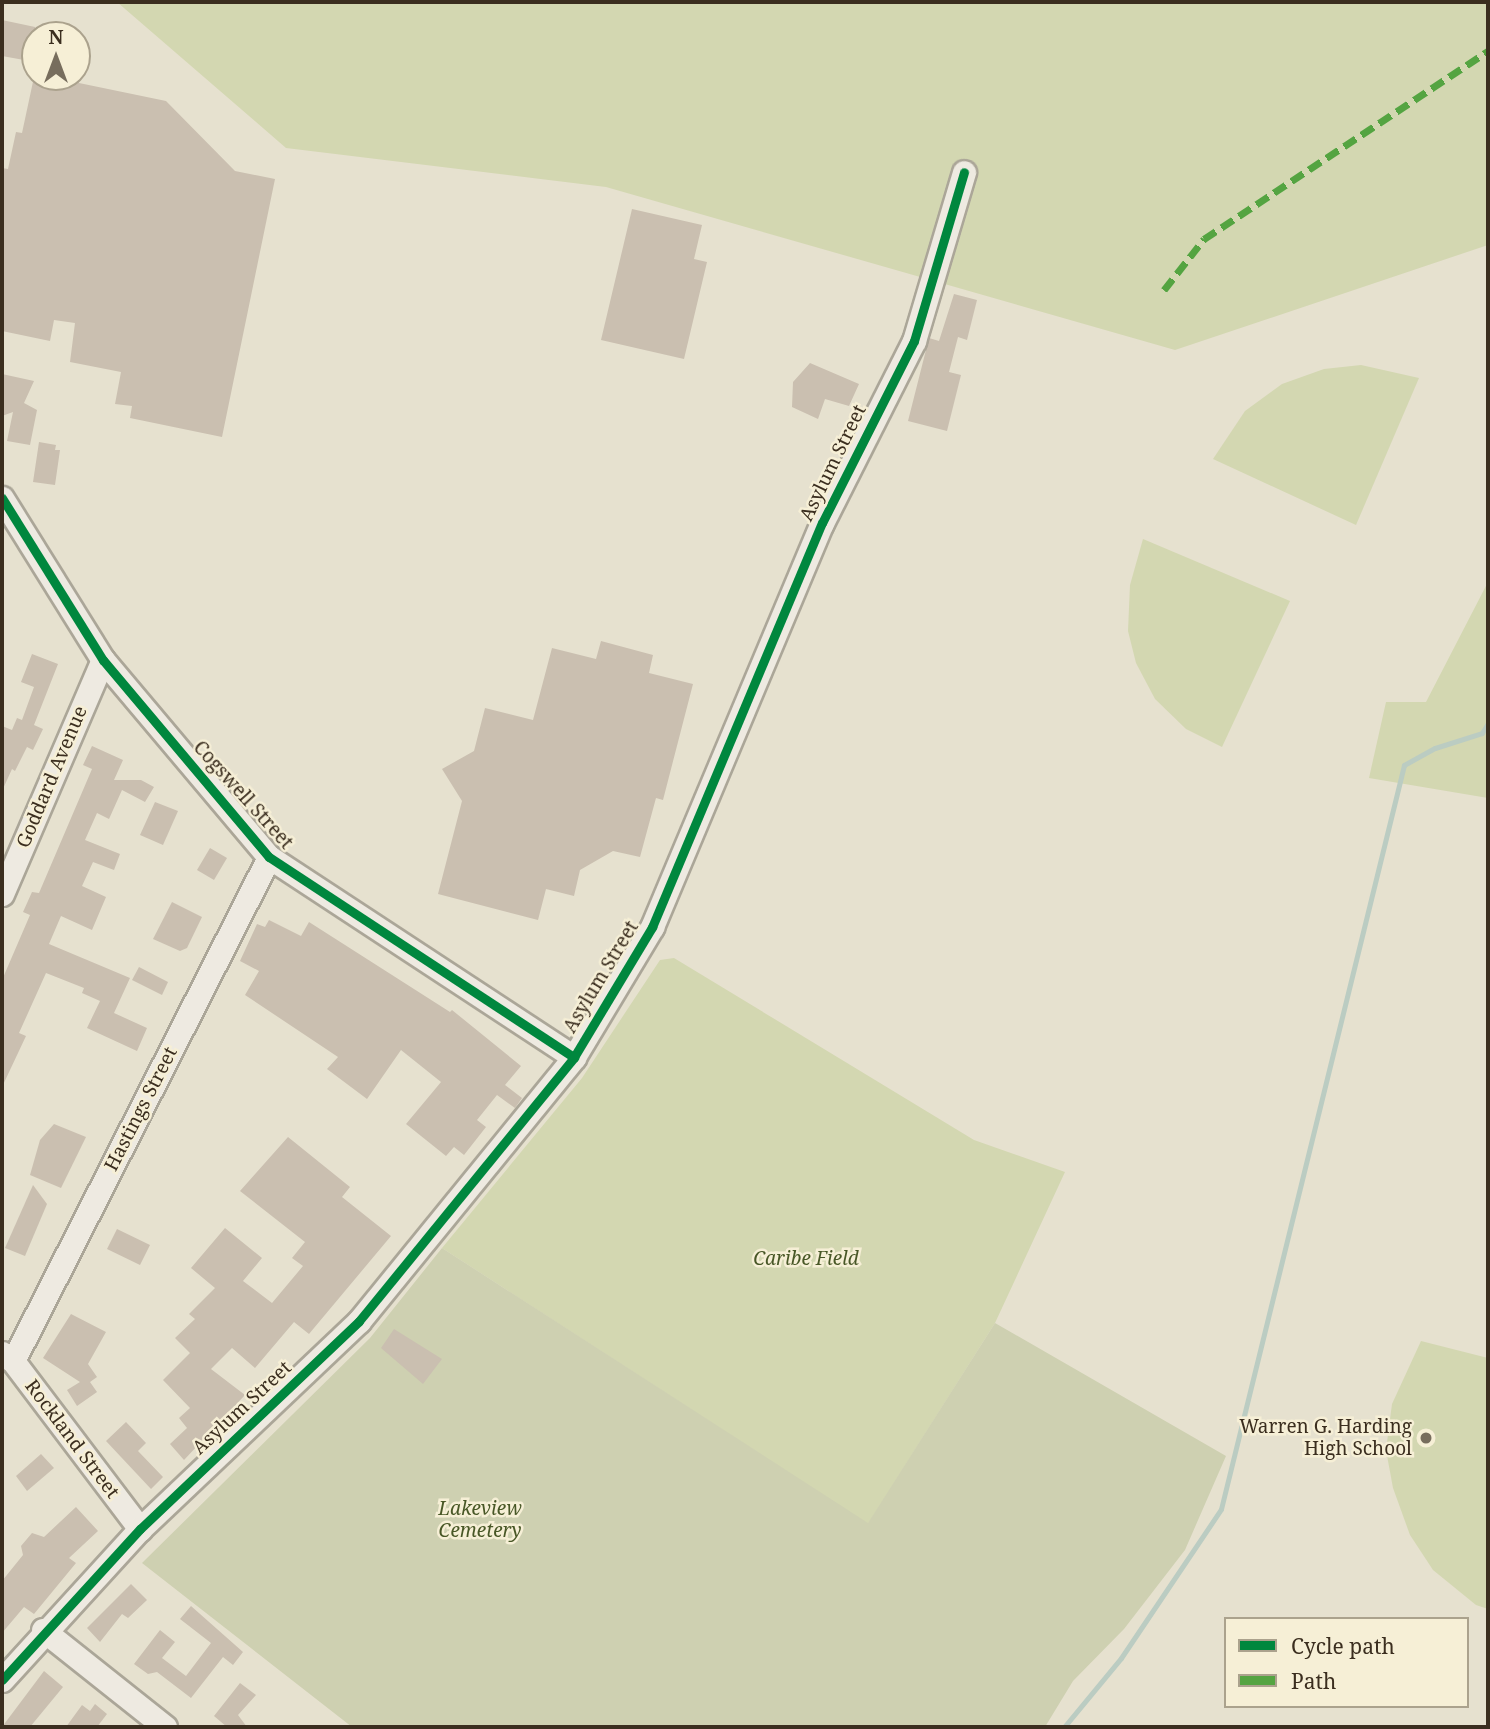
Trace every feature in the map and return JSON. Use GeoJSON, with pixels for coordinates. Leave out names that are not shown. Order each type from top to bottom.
{"type":"FeatureCollection","features":[{"type":"Feature","properties":{"kind":"street","name":"Asylum Street"},"geometry":{"type":"LineString","coordinates":[[2,1680],[43,1630],[140,1528],[359,1321],[574,1056],[652,928],[822,523],[914,341],[964,172]]}},
{"type":"Feature","properties":{"kind":"street","name":"Cogswell Street"},"geometry":{"type":"LineString","coordinates":[[2,498],[103,660],[270,857],[574,1056]]}},
{"type":"Feature","properties":{"kind":"street","name":"Goddard Avenue"},"geometry":{"type":"LineString","coordinates":[[2,894],[103,660]]}},
{"type":"Feature","properties":{"kind":"street","name":"Hastings Street"},"geometry":{"type":"LineString","coordinates":[[7,1357],[270,857]]}},
{"type":"Feature","properties":{"kind":"street","name":"Rockland Street"},"geometry":{"type":"LineString","coordinates":[[7,1357],[140,1528]]}},
{"type":"Feature","properties":{"kind":"street"},"geometry":{"type":"LineString","coordinates":[[43,1630],[136,1718],[165,1727]]}},
{"type":"Feature","properties":{"kind":"green space"},"geometry":{"type":"Polygon","coordinates":[[[117,2],[1488,2],[1488,245],[1175,350],[606,187],[286,148],[117,2]]]}},
{"type":"Feature","properties":{"kind":"green space"},"geometry":{"type":"Polygon","coordinates":[[[1361,365],[1419,378],[1356,525],[1213,459],[1245,411],[1282,384],[1324,369],[1361,365]]]}},
{"type":"Feature","properties":{"kind":"green space"},"geometry":{"type":"Polygon","coordinates":[[[1143,539],[1290,601],[1222,747],[1186,729],[1155,699],[1136,663],[1128,631],[1130,585],[1143,539]]]}},
{"type":"Feature","properties":{"kind":"green space"},"geometry":{"type":"Polygon","coordinates":[[[1488,582],[1488,798],[1369,778],[1386,702],[1426,702],[1488,582]]]}},
{"type":"Feature","properties":{"kind":"green space","name":"Caribe Field"},"geometry":{"type":"Polygon","coordinates":[[[674,958],[974,1140],[1065,1172],[995,1323],[868,1524],[442,1248],[582,1078],[660,960],[674,958]]]}},
{"type":"Feature","properties":{"kind":"green space","name":"Lakeview Cemetery"},"geometry":{"type":"Polygon","coordinates":[[[442,1248],[868,1523],[995,1323],[1226,1456],[1185,1550],[1124,1629],[1073,1681],[1045,1727],[352,1727],[142,1563],[370,1338],[442,1248]]]}},
{"type":"Feature","properties":{"kind":"green space"},"geometry":{"type":"Polygon","coordinates":[[[1421,1341],[1488,1358],[1488,1609],[1476,1605],[1433,1570],[1410,1535],[1393,1488],[1386,1450],[1392,1404],[1421,1341]]]}},
{"type":"Feature","properties":{"kind":"building"},"geometry":{"type":"Polygon","coordinates":[[[2,20],[21,24],[21,59],[2,56],[2,20]]]}},
{"type":"Feature","properties":{"kind":"building"},"geometry":{"type":"Polygon","coordinates":[[[91,85],[166,101],[235,171],[275,179],[222,437],[130,418],[132,406],[115,404],[121,372],[70,362],[75,323],[54,320],[50,341],[2,331],[2,168],[8,169],[16,132],[22,133],[31,91],[91,91],[91,85]]]}},
{"type":"Feature","properties":{"kind":"building"},"geometry":{"type":"Polygon","coordinates":[[[632,209],[702,225],[694,259],[707,262],[684,359],[601,340],[632,209]]]}},
{"type":"Feature","properties":{"kind":"building"},"geometry":{"type":"Polygon","coordinates":[[[954,294],[977,300],[967,340],[958,337],[949,372],[961,375],[947,431],[908,421],[929,338],[939,341],[954,294]]]}},
{"type":"Feature","properties":{"kind":"building"},"geometry":{"type":"Polygon","coordinates":[[[810,363],[859,384],[849,406],[825,399],[818,419],[792,407],[793,382],[810,363]]]}},
{"type":"Feature","properties":{"kind":"building"},"geometry":{"type":"Polygon","coordinates":[[[2,374],[34,381],[24,403],[37,410],[30,445],[7,441],[13,412],[2,416],[2,374]]]}},
{"type":"Feature","properties":{"kind":"building"},"geometry":{"type":"Polygon","coordinates":[[[39,442],[56,445],[55,450],[60,450],[55,485],[33,482],[39,442]]]}},
{"type":"Feature","properties":{"kind":"building"},"geometry":{"type":"Polygon","coordinates":[[[601,641],[653,655],[649,673],[693,684],[663,800],[656,798],[640,857],[613,851],[580,870],[574,896],[546,889],[538,920],[438,894],[462,801],[442,769],[474,751],[485,708],[533,720],[552,648],[596,659],[601,641]]]}},
{"type":"Feature","properties":{"kind":"building"},"geometry":{"type":"Polygon","coordinates":[[[32,654],[58,664],[34,725],[43,729],[33,750],[27,747],[15,771],[12,769],[2,791],[2,726],[12,730],[17,718],[22,720],[34,687],[21,682],[32,654]]]}},
{"type":"Feature","properties":{"kind":"building"},"geometry":{"type":"Polygon","coordinates":[[[92,746],[123,760],[114,780],[141,780],[154,787],[145,802],[122,790],[109,819],[97,813],[85,840],[120,854],[114,870],[93,862],[82,886],[106,897],[92,930],[61,916],[49,944],[130,978],[114,1013],[147,1028],[137,1051],[87,1028],[100,1001],[82,993],[84,988],[46,973],[19,1033],[26,1036],[2,1087],[2,980],[30,915],[23,912],[32,892],[39,893],[92,769],[83,765],[92,746]]]}},
{"type":"Feature","properties":{"kind":"building"},"geometry":{"type":"Polygon","coordinates":[[[155,802],[178,811],[163,845],[140,835],[155,802]]]}},
{"type":"Feature","properties":{"kind":"building"},"geometry":{"type":"Polygon","coordinates":[[[210,848],[227,858],[214,880],[197,870],[210,848]]]}},
{"type":"Feature","properties":{"kind":"building"},"geometry":{"type":"Polygon","coordinates":[[[172,902],[202,917],[187,948],[180,951],[153,939],[172,902]]]}},
{"type":"Feature","properties":{"kind":"building"},"geometry":{"type":"Polygon","coordinates":[[[269,920],[301,936],[309,922],[450,1012],[452,1010],[521,1066],[505,1085],[522,1098],[515,1108],[497,1095],[477,1120],[486,1127],[464,1155],[454,1147],[446,1156],[406,1124],[441,1082],[401,1050],[367,1099],[327,1069],[338,1057],[245,995],[259,971],[240,961],[257,924],[265,927],[269,920]]]}},
{"type":"Feature","properties":{"kind":"building"},"geometry":{"type":"Polygon","coordinates":[[[139,967],[168,982],[162,995],[132,980],[139,967]]]}},
{"type":"Feature","properties":{"kind":"building"},"geometry":{"type":"Polygon","coordinates":[[[54,1124],[86,1137],[61,1188],[30,1175],[40,1140],[54,1124]]]}},
{"type":"Feature","properties":{"kind":"building"},"geometry":{"type":"Polygon","coordinates":[[[288,1137],[350,1187],[342,1197],[391,1236],[309,1334],[294,1322],[255,1368],[232,1348],[211,1369],[245,1395],[184,1460],[170,1444],[187,1428],[179,1418],[190,1408],[163,1380],[190,1353],[175,1338],[195,1319],[189,1314],[215,1288],[191,1268],[225,1228],[262,1258],[243,1281],[272,1303],[303,1266],[292,1258],[305,1242],[240,1191],[288,1137]]]}},
{"type":"Feature","properties":{"kind":"building"},"geometry":{"type":"Polygon","coordinates":[[[33,1185],[47,1204],[25,1256],[5,1248],[33,1185]]]}},
{"type":"Feature","properties":{"kind":"building"},"geometry":{"type":"Polygon","coordinates":[[[117,1229],[150,1245],[140,1265],[107,1249],[117,1229]]]}},
{"type":"Feature","properties":{"kind":"building"},"geometry":{"type":"Polygon","coordinates":[[[71,1314],[106,1332],[88,1364],[97,1377],[90,1382],[97,1392],[77,1406],[67,1390],[80,1382],[43,1358],[71,1314]]]}},
{"type":"Feature","properties":{"kind":"building"},"geometry":{"type":"Polygon","coordinates":[[[394,1329],[442,1359],[423,1384],[381,1348],[394,1329]]]}},
{"type":"Feature","properties":{"kind":"building"},"geometry":{"type":"Polygon","coordinates":[[[126,1422],[146,1443],[138,1451],[163,1477],[151,1489],[106,1441],[126,1422]]]}},
{"type":"Feature","properties":{"kind":"building"},"geometry":{"type":"Polygon","coordinates":[[[41,1454],[54,1468],[27,1491],[16,1476],[41,1454]]]}},
{"type":"Feature","properties":{"kind":"building"},"geometry":{"type":"Polygon","coordinates":[[[76,1507],[98,1531],[69,1558],[76,1563],[34,1614],[24,1607],[2,1633],[2,1581],[23,1555],[21,1546],[32,1533],[44,1537],[76,1507]]]}},
{"type":"Feature","properties":{"kind":"building"},"geometry":{"type":"Polygon","coordinates":[[[131,1584],[147,1600],[128,1618],[122,1614],[100,1642],[87,1628],[131,1584]]]}},
{"type":"Feature","properties":{"kind":"building"},"geometry":{"type":"Polygon","coordinates":[[[191,1606],[243,1652],[233,1665],[223,1657],[191,1698],[157,1672],[148,1674],[134,1664],[160,1630],[175,1642],[162,1658],[186,1676],[211,1643],[180,1619],[191,1606]]]}},
{"type":"Feature","properties":{"kind":"building"},"geometry":{"type":"Polygon","coordinates":[[[44,1671],[63,1687],[30,1727],[2,1727],[44,1671]]]}},
{"type":"Feature","properties":{"kind":"building"},"geometry":{"type":"Polygon","coordinates":[[[240,1683],[256,1695],[238,1715],[247,1727],[227,1727],[214,1716],[240,1683]]]}},
{"type":"Feature","properties":{"kind":"building"},"geometry":{"type":"Polygon","coordinates":[[[95,1704],[107,1714],[97,1727],[66,1727],[82,1705],[90,1711],[95,1704]]]}},
{"type":"Feature","properties":{"kind":"waterway"},"geometry":{"type":"LineString","coordinates":[[1064,1727],[1121,1658],[1221,1509],[1404,765],[1435,748],[1482,733],[1488,723]]}},
{"type":"Feature","properties":{"kind":"marked path"},"geometry":{"type":"LineString","coordinates":[[1164,290],[1204,239],[1488,51]]}},
{"type":"Feature","properties":{"kind":"cycle path"},"geometry":{"type":"LineString","coordinates":[[2,1680],[140,1529],[359,1321],[574,1057],[652,927],[822,523],[914,341],[964,172]]}},
{"type":"Feature","properties":{"kind":"cycle path"},"geometry":{"type":"LineString","coordinates":[[2,498],[103,660],[269,857],[574,1057]]}},
{"type":"Feature","properties":{"kind":"place","name":"Warren G. Harding High School"},"geometry":{"type":"Point","coordinates":[1426,1438]}}]}
